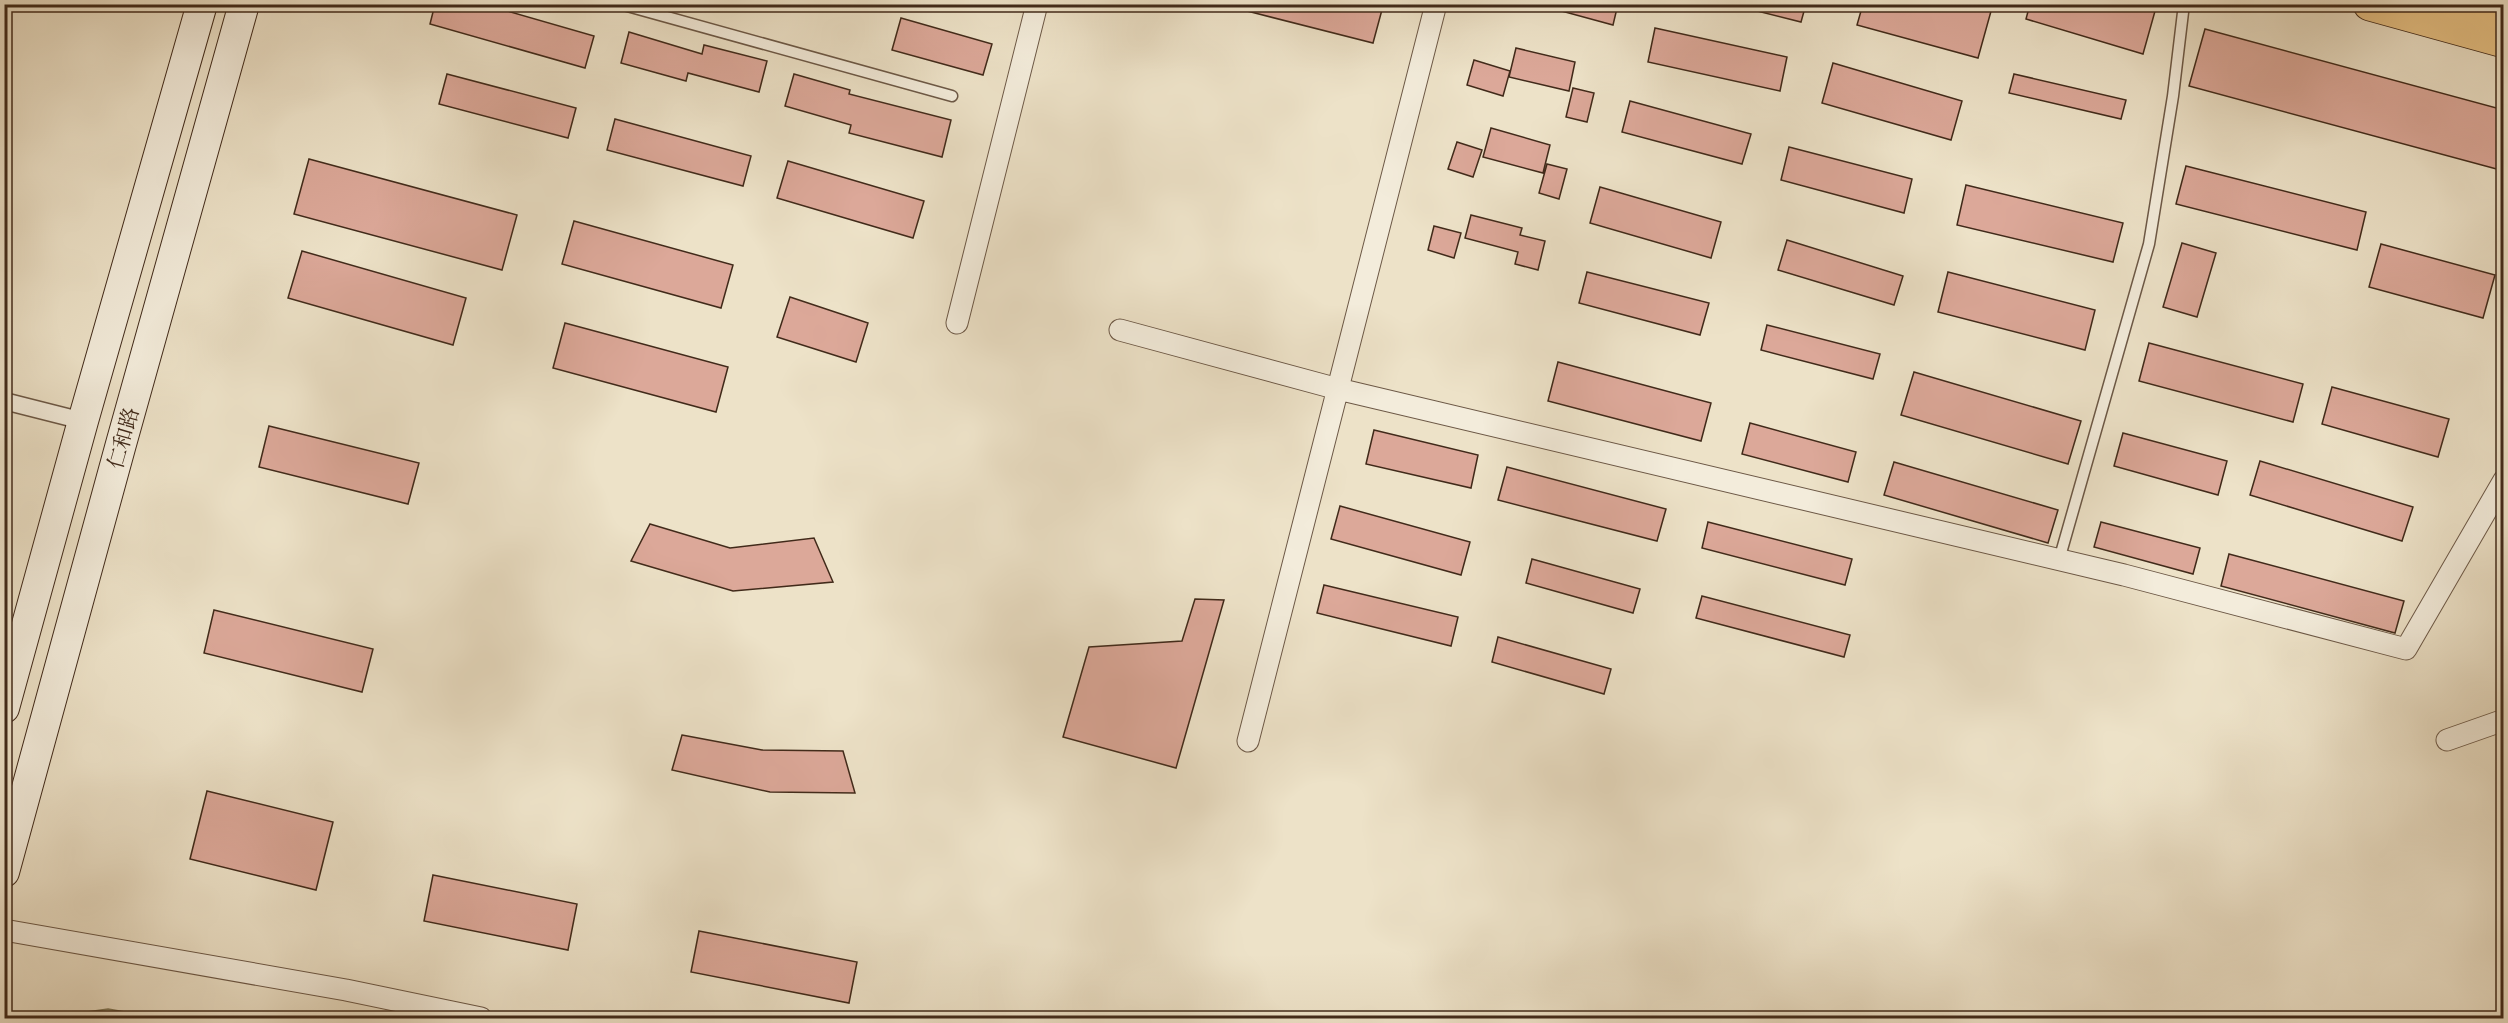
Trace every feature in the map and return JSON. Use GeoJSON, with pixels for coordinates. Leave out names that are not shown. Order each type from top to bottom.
{"type":"FeatureCollection","features":[{"type":"Feature","properties":{"kind":"main road","name":"仁和路"},"geometry":{"type":"LineString","coordinates":[[4,708],[82,421],[202,4]]}},
{"type":"Feature","properties":{"kind":"main road","name":"仁和路"},"geometry":{"type":"LineString","coordinates":[[4,872],[244,4]]}},
{"type":"Feature","properties":{"kind":"main road"},"geometry":{"type":"LineString","coordinates":[[2370,4],[2504,41]]}},
{"type":"Feature","properties":{"kind":"main road"},"geometry":{"type":"LineString","coordinates":[[2462,4],[2504,16]]}},
{"type":"Feature","properties":{"kind":"street"},"geometry":{"type":"LineString","coordinates":[[957,323],[1037,4]]}},
{"type":"Feature","properties":{"kind":"street"},"geometry":{"type":"LineString","coordinates":[[1248,741],[1436,4]]}},
{"type":"Feature","properties":{"kind":"street"},"geometry":{"type":"LineString","coordinates":[[1120,330],[1338,389],[2059,560],[2406,649],[2504,480]]}},
{"type":"Feature","properties":{"kind":"street"},"geometry":{"type":"LineString","coordinates":[[4,401],[82,421]]}},
{"type":"Feature","properties":{"kind":"street"},"geometry":{"type":"LineString","coordinates":[[2447,740],[2504,720]]}},
{"type":"Feature","properties":{"kind":"street"},"geometry":{"type":"LineString","coordinates":[[4,930],[346,990],[481,1018]]}},
{"type":"Feature","properties":{"kind":"lane"},"geometry":{"type":"LineString","coordinates":[[620,4],[952,96]]}},
{"type":"Feature","properties":{"kind":"lane"},"geometry":{"type":"LineString","coordinates":[[2059,560],[2149,244],[2173,96],[2184,4]]}},
{"type":"Feature","properties":{"kind":"green space"},"geometry":{"type":"Polygon","coordinates":[[[108,1009],[159,1018],[73,1018],[87,1012],[108,1009]]]}},
{"type":"Feature","properties":{"kind":"building"},"geometry":{"type":"Polygon","coordinates":[[[435,4],[483,4],[594,36],[585,68],[430,24],[435,4]]]}},
{"type":"Feature","properties":{"kind":"building"},"geometry":{"type":"Polygon","coordinates":[[[1244,4],[1375,4],[1383,6],[1373,43],[1243,10],[1244,4]]]}},
{"type":"Feature","properties":{"kind":"building"},"geometry":{"type":"Polygon","coordinates":[[[1555,4],[1618,4],[1613,25],[1554,9],[1555,4]]]}},
{"type":"Feature","properties":{"kind":"building"},"geometry":{"type":"Polygon","coordinates":[[[1754,4],[1806,4],[1801,22],[1753,10],[1754,4]]]}},
{"type":"Feature","properties":{"kind":"building"},"geometry":{"type":"Polygon","coordinates":[[[1863,4],[1993,4],[1978,58],[1857,25],[1863,4]]]}},
{"type":"Feature","properties":{"kind":"building"},"geometry":{"type":"Polygon","coordinates":[[[2030,4],[2157,4],[2143,54],[2026,19],[2030,4]]]}},
{"type":"Feature","properties":{"kind":"building"},"geometry":{"type":"Polygon","coordinates":[[[901,18],[992,44],[983,75],[892,50],[901,18]]]}},
{"type":"Feature","properties":{"kind":"building"},"geometry":{"type":"Polygon","coordinates":[[[1655,28],[1787,57],[1780,91],[1648,62],[1655,28]]]}},
{"type":"Feature","properties":{"kind":"building"},"geometry":{"type":"Polygon","coordinates":[[[2205,29],[2504,110],[2504,171],[2189,86],[2205,29]]]}},
{"type":"Feature","properties":{"kind":"building"},"geometry":{"type":"Polygon","coordinates":[[[629,32],[702,54],[704,45],[767,61],[759,92],[688,73],[686,81],[621,63],[629,32]]]}},
{"type":"Feature","properties":{"kind":"building"},"geometry":{"type":"Polygon","coordinates":[[[1516,48],[1575,62],[1569,91],[1509,77],[1516,48]]]}},
{"type":"Feature","properties":{"kind":"building"},"geometry":{"type":"Polygon","coordinates":[[[1474,60],[1510,71],[1503,96],[1467,85],[1474,60]]]}},
{"type":"Feature","properties":{"kind":"building"},"geometry":{"type":"Polygon","coordinates":[[[1833,63],[1962,101],[1951,140],[1822,103],[1833,63]]]}},
{"type":"Feature","properties":{"kind":"building"},"geometry":{"type":"Polygon","coordinates":[[[447,74],[576,108],[568,138],[439,104],[447,74]]]}},
{"type":"Feature","properties":{"kind":"building"},"geometry":{"type":"Polygon","coordinates":[[[794,74],[850,90],[849,94],[951,120],[942,157],[849,133],[851,125],[785,106],[794,74]]]}},
{"type":"Feature","properties":{"kind":"building"},"geometry":{"type":"Polygon","coordinates":[[[2014,74],[2126,100],[2121,119],[2009,93],[2014,74]]]}},
{"type":"Feature","properties":{"kind":"building"},"geometry":{"type":"Polygon","coordinates":[[[1573,88],[1594,93],[1587,122],[1566,117],[1573,88]]]}},
{"type":"Feature","properties":{"kind":"building"},"geometry":{"type":"Polygon","coordinates":[[[1630,101],[1751,134],[1742,164],[1622,132],[1630,101]]]}},
{"type":"Feature","properties":{"kind":"building"},"geometry":{"type":"Polygon","coordinates":[[[615,119],[751,156],[743,186],[607,150],[615,119]]]}},
{"type":"Feature","properties":{"kind":"building"},"geometry":{"type":"Polygon","coordinates":[[[1491,128],[1550,145],[1543,173],[1483,157],[1491,128]]]}},
{"type":"Feature","properties":{"kind":"building"},"geometry":{"type":"Polygon","coordinates":[[[1457,142],[1482,150],[1473,177],[1448,169],[1457,142]]]}},
{"type":"Feature","properties":{"kind":"building"},"geometry":{"type":"Polygon","coordinates":[[[1789,147],[1912,179],[1904,213],[1781,180],[1789,147]]]}},
{"type":"Feature","properties":{"kind":"building"},"geometry":{"type":"Polygon","coordinates":[[[309,159],[517,215],[502,270],[294,214],[309,159]]]}},
{"type":"Feature","properties":{"kind":"building"},"geometry":{"type":"Polygon","coordinates":[[[788,161],[924,201],[913,238],[777,198],[788,161]]]}},
{"type":"Feature","properties":{"kind":"building"},"geometry":{"type":"Polygon","coordinates":[[[1547,164],[1567,169],[1559,199],[1539,193],[1547,164]]]}},
{"type":"Feature","properties":{"kind":"building"},"geometry":{"type":"Polygon","coordinates":[[[2186,166],[2366,212],[2357,250],[2176,204],[2186,166]]]}},
{"type":"Feature","properties":{"kind":"building"},"geometry":{"type":"Polygon","coordinates":[[[1966,185],[2123,223],[2113,262],[1957,225],[1966,185]]]}},
{"type":"Feature","properties":{"kind":"building"},"geometry":{"type":"Polygon","coordinates":[[[1600,187],[1721,222],[1711,258],[1590,223],[1600,187]]]}},
{"type":"Feature","properties":{"kind":"building"},"geometry":{"type":"Polygon","coordinates":[[[1471,215],[1522,228],[1520,235],[1545,241],[1538,270],[1515,264],[1518,252],[1465,238],[1471,215]]]}},
{"type":"Feature","properties":{"kind":"building"},"geometry":{"type":"Polygon","coordinates":[[[574,221],[733,265],[721,308],[562,264],[574,221]]]}},
{"type":"Feature","properties":{"kind":"building"},"geometry":{"type":"Polygon","coordinates":[[[1434,226],[1461,233],[1454,258],[1428,250],[1434,226]]]}},
{"type":"Feature","properties":{"kind":"building"},"geometry":{"type":"Polygon","coordinates":[[[1787,240],[1903,276],[1894,305],[1778,270],[1787,240]]]}},
{"type":"Feature","properties":{"kind":"building"},"geometry":{"type":"Polygon","coordinates":[[[2182,243],[2216,253],[2197,317],[2163,307],[2182,243]]]}},
{"type":"Feature","properties":{"kind":"building"},"geometry":{"type":"Polygon","coordinates":[[[2381,244],[2495,275],[2483,318],[2369,287],[2381,244]]]}},
{"type":"Feature","properties":{"kind":"building"},"geometry":{"type":"Polygon","coordinates":[[[302,251],[466,298],[453,345],[288,298],[302,251]]]}},
{"type":"Feature","properties":{"kind":"building"},"geometry":{"type":"Polygon","coordinates":[[[1587,272],[1709,303],[1700,335],[1579,303],[1587,272]]]}},
{"type":"Feature","properties":{"kind":"building"},"geometry":{"type":"Polygon","coordinates":[[[1948,272],[2095,310],[2085,350],[1938,312],[1948,272]]]}},
{"type":"Feature","properties":{"kind":"building"},"geometry":{"type":"Polygon","coordinates":[[[790,297],[868,323],[856,362],[777,337],[790,297]]]}},
{"type":"Feature","properties":{"kind":"building"},"geometry":{"type":"Polygon","coordinates":[[[565,323],[728,367],[716,412],[553,368],[565,323]]]}},
{"type":"Feature","properties":{"kind":"building"},"geometry":{"type":"Polygon","coordinates":[[[1767,325],[1880,354],[1873,379],[1761,350],[1767,325]]]}},
{"type":"Feature","properties":{"kind":"building"},"geometry":{"type":"Polygon","coordinates":[[[2149,343],[2303,384],[2293,422],[2139,381],[2149,343]]]}},
{"type":"Feature","properties":{"kind":"building"},"geometry":{"type":"Polygon","coordinates":[[[1558,362],[1711,403],[1701,441],[1548,401],[1558,362]]]}},
{"type":"Feature","properties":{"kind":"building"},"geometry":{"type":"Polygon","coordinates":[[[1914,372],[2081,421],[2068,464],[1901,415],[1914,372]]]}},
{"type":"Feature","properties":{"kind":"building"},"geometry":{"type":"Polygon","coordinates":[[[2332,387],[2449,419],[2438,457],[2322,424],[2332,387]]]}},
{"type":"Feature","properties":{"kind":"building"},"geometry":{"type":"Polygon","coordinates":[[[1750,423],[1856,452],[1848,482],[1742,454],[1750,423]]]}},
{"type":"Feature","properties":{"kind":"building"},"geometry":{"type":"Polygon","coordinates":[[[269,426],[419,463],[408,504],[259,467],[269,426]]]}},
{"type":"Feature","properties":{"kind":"building"},"geometry":{"type":"Polygon","coordinates":[[[1374,430],[1478,455],[1471,488],[1366,464],[1374,430]]]}},
{"type":"Feature","properties":{"kind":"building"},"geometry":{"type":"Polygon","coordinates":[[[2123,433],[2227,461],[2218,495],[2114,466],[2123,433]]]}},
{"type":"Feature","properties":{"kind":"building"},"geometry":{"type":"Polygon","coordinates":[[[2260,461],[2413,507],[2402,541],[2250,495],[2260,461]]]}},
{"type":"Feature","properties":{"kind":"building"},"geometry":{"type":"Polygon","coordinates":[[[1894,462],[2058,510],[2048,543],[1884,495],[1894,462]]]}},
{"type":"Feature","properties":{"kind":"building"},"geometry":{"type":"Polygon","coordinates":[[[1507,467],[1666,509],[1657,541],[1498,500],[1507,467]]]}},
{"type":"Feature","properties":{"kind":"building"},"geometry":{"type":"Polygon","coordinates":[[[1340,506],[1470,542],[1461,575],[1331,539],[1340,506]]]}},
{"type":"Feature","properties":{"kind":"building"},"geometry":{"type":"Polygon","coordinates":[[[1708,522],[1852,559],[1845,585],[1702,548],[1708,522]]]}},
{"type":"Feature","properties":{"kind":"building"},"geometry":{"type":"Polygon","coordinates":[[[2101,522],[2200,548],[2193,574],[2094,547],[2101,522]]]}},
{"type":"Feature","properties":{"kind":"building"},"geometry":{"type":"Polygon","coordinates":[[[650,524],[730,548],[814,538],[833,582],[733,591],[631,561],[650,524]]]}},
{"type":"Feature","properties":{"kind":"building"},"geometry":{"type":"Polygon","coordinates":[[[2229,554],[2404,601],[2395,633],[2221,586],[2229,554]]]}},
{"type":"Feature","properties":{"kind":"building"},"geometry":{"type":"Polygon","coordinates":[[[1532,559],[1640,589],[1633,613],[1526,583],[1532,559]]]}},
{"type":"Feature","properties":{"kind":"building"},"geometry":{"type":"Polygon","coordinates":[[[1324,585],[1458,617],[1451,646],[1317,613],[1324,585]]]}},
{"type":"Feature","properties":{"kind":"building"},"geometry":{"type":"Polygon","coordinates":[[[1702,596],[1850,635],[1844,657],[1696,618],[1702,596]]]}},
{"type":"Feature","properties":{"kind":"building"},"geometry":{"type":"Polygon","coordinates":[[[1195,599],[1224,600],[1176,768],[1063,737],[1089,647],[1182,641],[1195,599]]]}},
{"type":"Feature","properties":{"kind":"building"},"geometry":{"type":"Polygon","coordinates":[[[214,610],[373,649],[362,692],[204,653],[214,610]]]}},
{"type":"Feature","properties":{"kind":"building"},"geometry":{"type":"Polygon","coordinates":[[[1498,637],[1611,669],[1604,694],[1492,662],[1498,637]]]}},
{"type":"Feature","properties":{"kind":"building"},"geometry":{"type":"Polygon","coordinates":[[[682,735],[762,750],[843,751],[855,793],[770,792],[672,770],[682,735]]]}},
{"type":"Feature","properties":{"kind":"building"},"geometry":{"type":"Polygon","coordinates":[[[207,791],[333,822],[316,890],[190,859],[207,791]]]}},
{"type":"Feature","properties":{"kind":"building"},"geometry":{"type":"Polygon","coordinates":[[[433,875],[577,904],[568,950],[424,921],[433,875]]]}},
{"type":"Feature","properties":{"kind":"building"},"geometry":{"type":"Polygon","coordinates":[[[699,931],[857,962],[849,1003],[691,972],[699,931]]]}}]}
